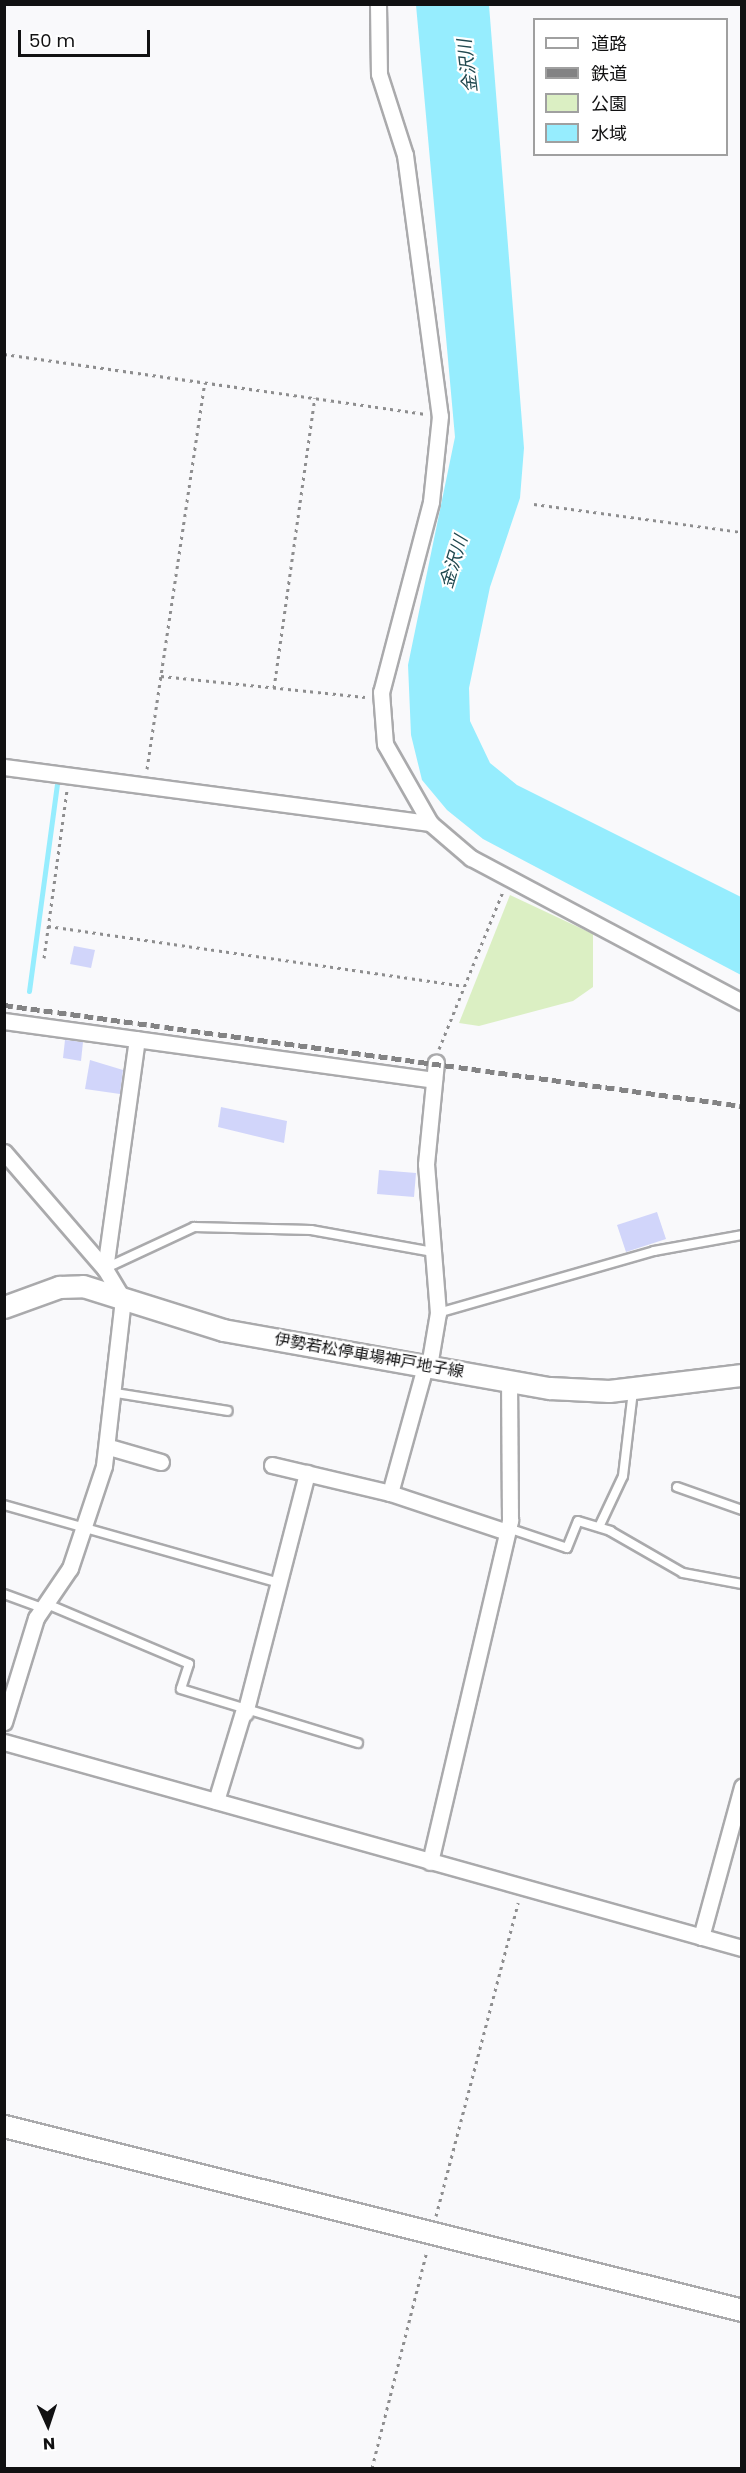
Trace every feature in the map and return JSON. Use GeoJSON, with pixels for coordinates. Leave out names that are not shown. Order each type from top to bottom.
{"type":"FeatureCollection","features":[{"type":"Feature","properties":{"kind":"main road","name":"伊勢若松停車場神戸地子線"},"geometry":{"type":"LineString","coordinates":[[4,1307],[59,1287],[83,1286],[223,1330],[509,1382],[586,1391],[634,1388],[741,1375]]}},
{"type":"Feature","properties":{"kind":"main road"},"geometry":{"type":"LineString","coordinates":[[4,2126],[741,2310]]}},
{"type":"Feature","properties":{"kind":"street"},"geometry":{"type":"LineString","coordinates":[[378,4],[379,74],[405,155],[440,416],[431,502],[381,698],[385,744],[395,770],[430,823],[471,858],[741,1002]]}},
{"type":"Feature","properties":{"kind":"street"},"geometry":{"type":"LineString","coordinates":[[4,767],[430,823]]}},
{"type":"Feature","properties":{"kind":"street"},"geometry":{"type":"LineString","coordinates":[[4,1020],[434,1080]]}},
{"type":"Feature","properties":{"kind":"street"},"geometry":{"type":"LineString","coordinates":[[105,1269],[137,1039]]}},
{"type":"Feature","properties":{"kind":"street"},"geometry":{"type":"LineString","coordinates":[[390,1494],[427,1366],[438,1313],[426,1164],[436,1062]]}},
{"type":"Feature","properties":{"kind":"street"},"geometry":{"type":"LineString","coordinates":[[4,1152],[105,1269],[123,1299],[116,1393],[109,1447],[86,1525],[58,1593],[44,1606],[4,1722]]}},
{"type":"Feature","properties":{"kind":"street"},"geometry":{"type":"LineString","coordinates":[[430,1862],[513,1499],[509,1382]]}},
{"type":"Feature","properties":{"kind":"street"},"geometry":{"type":"LineString","coordinates":[[109,1447],[161,1462]]}},
{"type":"Feature","properties":{"kind":"street"},"geometry":{"type":"LineString","coordinates":[[272,1465],[390,1494],[507,1530]]}},
{"type":"Feature","properties":{"kind":"street"},"geometry":{"type":"LineString","coordinates":[[216,1801],[244,1712],[307,1473]]}},
{"type":"Feature","properties":{"kind":"street"},"geometry":{"type":"LineString","coordinates":[[4,1742],[741,1948]]}},
{"type":"Feature","properties":{"kind":"street"},"geometry":{"type":"LineString","coordinates":[[701,1937],[741,1787]]}},
{"type":"Feature","properties":{"kind":"lane"},"geometry":{"type":"LineString","coordinates":[[105,1269],[187,1227],[311,1230],[434,1252]]}},
{"type":"Feature","properties":{"kind":"lane"},"geometry":{"type":"LineString","coordinates":[[438,1313],[654,1251],[741,1235]]}},
{"type":"Feature","properties":{"kind":"lane"},"geometry":{"type":"LineString","coordinates":[[599,1527],[623,1476],[634,1388]]}},
{"type":"Feature","properties":{"kind":"lane"},"geometry":{"type":"LineString","coordinates":[[116,1393],[228,1411]]}},
{"type":"Feature","properties":{"kind":"lane"},"geometry":{"type":"LineString","coordinates":[[677,1487],[741,1510]]}},
{"type":"Feature","properties":{"kind":"lane"},"geometry":{"type":"LineString","coordinates":[[4,1505],[86,1525],[277,1582]]}},
{"type":"Feature","properties":{"kind":"lane"},"geometry":{"type":"LineString","coordinates":[[507,1530],[567,1548],[578,1521],[599,1527],[682,1573],[741,1584]]}},
{"type":"Feature","properties":{"kind":"lane"},"geometry":{"type":"LineString","coordinates":[[4,1594],[44,1606],[189,1664],[181,1689],[244,1712],[358,1743]]}},
{"type":"Feature","properties":{"kind":"path"},"geometry":{"type":"LineString","coordinates":[[4,354],[440,416]]}},
{"type":"Feature","properties":{"kind":"path"},"geometry":{"type":"LineString","coordinates":[[145,785],[205,383]]}},
{"type":"Feature","properties":{"kind":"path"},"geometry":{"type":"LineString","coordinates":[[274,688],[315,398]]}},
{"type":"Feature","properties":{"kind":"path"},"geometry":{"type":"LineString","coordinates":[[534,504],[741,532]]}},
{"type":"Feature","properties":{"kind":"path"},"geometry":{"type":"LineString","coordinates":[[161,676],[381,698]]}},
{"type":"Feature","properties":{"kind":"path"},"geometry":{"type":"LineString","coordinates":[[44,958],[69,776]]}},
{"type":"Feature","properties":{"kind":"path"},"geometry":{"type":"LineString","coordinates":[[436,1062],[463,986],[509,878]]}},
{"type":"Feature","properties":{"kind":"path"},"geometry":{"type":"LineString","coordinates":[[48,926],[463,986]]}},
{"type":"Feature","properties":{"kind":"path"},"geometry":{"type":"LineString","coordinates":[[372,2469],[522,1887]]}},
{"type":"Feature","properties":{"kind":"green space"},"geometry":{"type":"Polygon","coordinates":[[[510,895],[593,934],[593,987],[573,1001],[479,1026],[459,1023],[510,895]]]}},
{"type":"Feature","properties":{"kind":"water","name":"金沢川"},"geometry":{"type":"Polygon","coordinates":[[[416,5],[489,5],[524,448],[520,498],[490,587],[469,688],[470,721],[490,763],[517,785],[741,897],[741,975],[483,839],[447,810],[422,780],[411,735],[408,665],[455,437],[416,5]]]}},
{"type":"Feature","properties":{"kind":"building"},"geometry":{"type":"Polygon","coordinates":[[[74,946],[95,950],[91,968],[70,964],[74,946]]]}},
{"type":"Feature","properties":{"kind":"building"},"geometry":{"type":"Polygon","coordinates":[[[65,1040],[83,1042],[81,1061],[63,1058],[65,1040]]]}},
{"type":"Feature","properties":{"kind":"building"},"geometry":{"type":"Polygon","coordinates":[[[90,1060],[123,1070],[120,1094],[85,1089],[90,1060]]]}},
{"type":"Feature","properties":{"kind":"building"},"geometry":{"type":"Polygon","coordinates":[[[221,1107],[287,1121],[284,1143],[218,1127],[221,1107]]]}},
{"type":"Feature","properties":{"kind":"building"},"geometry":{"type":"Polygon","coordinates":[[[379,1170],[416,1173],[414,1197],[377,1194],[379,1170]]]}},
{"type":"Feature","properties":{"kind":"building"},"geometry":{"type":"Polygon","coordinates":[[[657,1212],[666,1239],[626,1252],[617,1225],[657,1212]]]}},
{"type":"Feature","properties":{"kind":"waterway"},"geometry":{"type":"LineString","coordinates":[[29,991],[57,783]]}},
{"type":"Feature","properties":{"kind":"railway"},"geometry":{"type":"LineString","coordinates":[[4,1005],[742,1106]]}}]}
